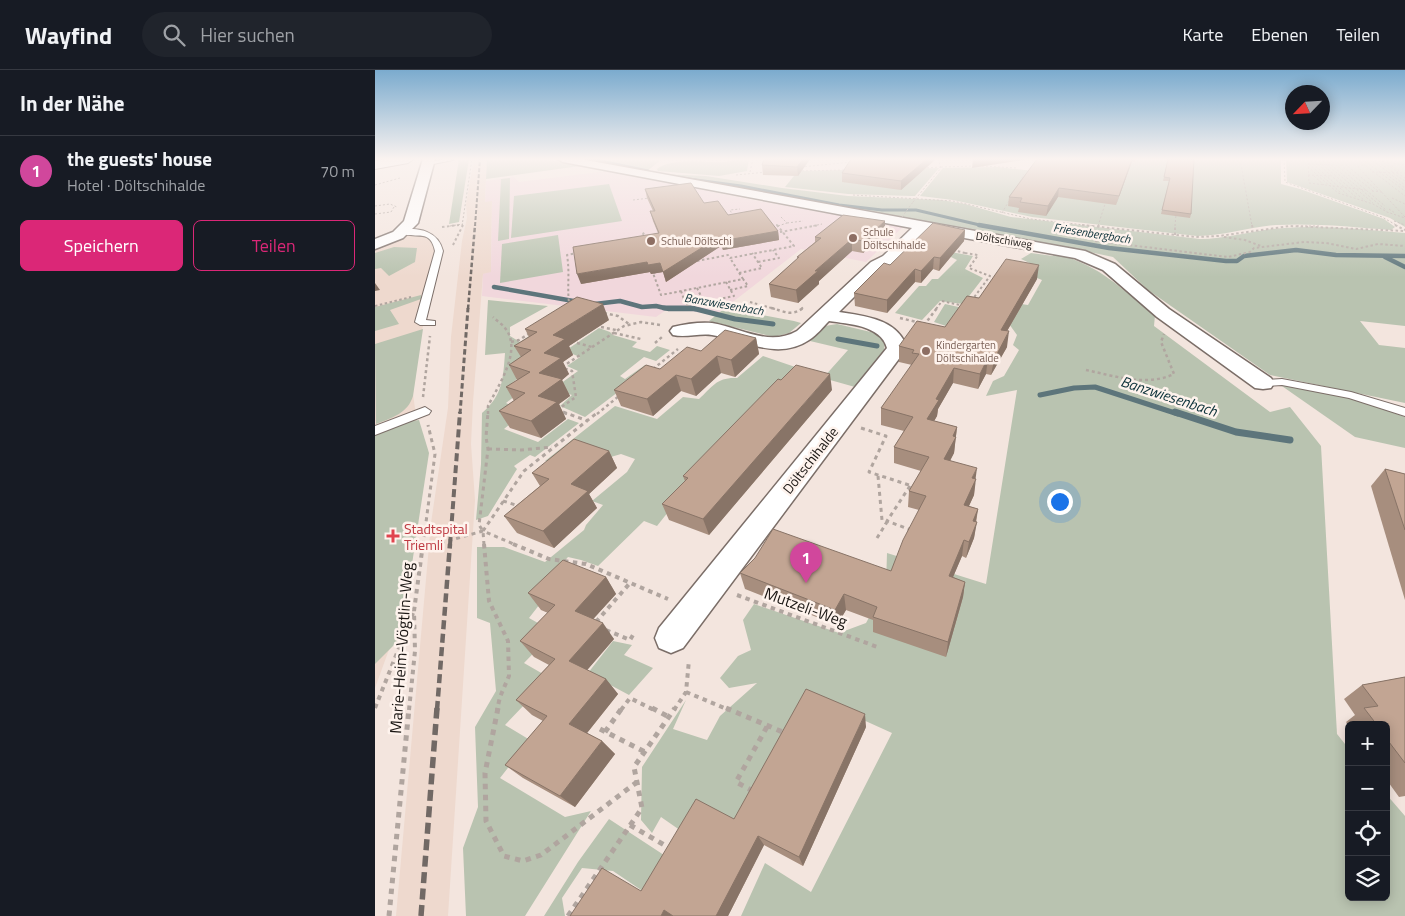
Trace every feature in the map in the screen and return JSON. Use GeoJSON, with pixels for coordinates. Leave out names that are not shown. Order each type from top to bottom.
{"type":"FeatureCollection","features":[{"type":"Feature","properties":{"kind":"street"},"geometry":{"type":"LineString","coordinates":[[375,244],[403,232],[413,219],[419,198]]}},
{"type":"Feature","properties":{"kind":"street","name":"Döltschiweg"},"geometry":{"type":"LineString","coordinates":[[758,198],[850,217],[921,226],[1079,254],[1100,262],[1117,273],[1163,313],[1263,383]]}},
{"type":"Feature","properties":{"kind":"street"},"geometry":{"type":"LineString","coordinates":[[680,331],[709,329],[769,344],[782,344],[800,339],[818,309],[877,264],[889,259],[921,226]]}},
{"type":"Feature","properties":{"kind":"street","name":"Döltschihalde"},"geometry":{"type":"LineString","coordinates":[[671,638],[897,348],[896,340],[883,328],[818,309]]}},
{"type":"Feature","properties":{"kind":"lane"},"geometry":{"type":"LineString","coordinates":[[403,232],[419,232],[435,238],[439,242],[439,251],[420,322],[432,323]]}},
{"type":"Feature","properties":{"kind":"lane","name":"Döltschiweg"},"geometry":{"type":"LineString","coordinates":[[1263,383],[1282,382],[1351,395],[1405,412]]}},
{"type":"Feature","properties":{"kind":"lane"},"geometry":{"type":"LineString","coordinates":[[375,431],[425,411]]}},
{"type":"Feature","properties":{"kind":"path"},"geometry":{"type":"LineString","coordinates":[[450,252],[463,224],[467,198]]}},
{"type":"Feature","properties":{"kind":"path"},"geometry":{"type":"LineString","coordinates":[[633,200],[644,198]]}},
{"type":"Feature","properties":{"kind":"path"},"geometry":{"type":"LineString","coordinates":[[902,217],[916,198]]}},
{"type":"Feature","properties":{"kind":"path"},"geometry":{"type":"LineString","coordinates":[[922,198],[953,201],[1002,214],[1098,227],[1208,238],[1253,230],[1306,225],[1405,230]]}},
{"type":"Feature","properties":{"kind":"path"},"geometry":{"type":"LineString","coordinates":[[1002,214],[1010,198]]}},
{"type":"Feature","properties":{"kind":"path"},"geometry":{"type":"LineString","coordinates":[[1247,198],[1253,230]]}},
{"type":"Feature","properties":{"kind":"path"},"geometry":{"type":"LineString","coordinates":[[1332,198],[1405,225]]}},
{"type":"Feature","properties":{"kind":"path"},"geometry":{"type":"LineString","coordinates":[[1367,198],[1373,204]]}},
{"type":"Feature","properties":{"kind":"path"},"geometry":{"type":"LineString","coordinates":[[1371,198],[1387,212]]}},
{"type":"Feature","properties":{"kind":"path"},"geometry":{"type":"LineString","coordinates":[[1377,198],[1385,206]]}},
{"type":"Feature","properties":{"kind":"path"},"geometry":{"type":"LineString","coordinates":[[1387,198],[1405,218]]}},
{"type":"Feature","properties":{"kind":"path"},"geometry":{"type":"LineString","coordinates":[[1393,198],[1405,204]]}},
{"type":"Feature","properties":{"kind":"path"},"geometry":{"type":"LineString","coordinates":[[1358,199],[1405,218]]}},
{"type":"Feature","properties":{"kind":"path"},"geometry":{"type":"LineString","coordinates":[[1098,227],[1106,201]]}},
{"type":"Feature","properties":{"kind":"path"},"geometry":{"type":"LineString","coordinates":[[375,206],[390,204],[394,207],[401,206]]}},
{"type":"Feature","properties":{"kind":"path"},"geometry":{"type":"LineString","coordinates":[[907,207],[916,206]]}},
{"type":"Feature","properties":{"kind":"path"},"geometry":{"type":"LineString","coordinates":[[1175,235],[1177,206]]}},
{"type":"Feature","properties":{"kind":"path"},"geometry":{"type":"LineString","coordinates":[[375,214],[391,212],[394,207]]}},
{"type":"Feature","properties":{"kind":"path"},"geometry":{"type":"LineString","coordinates":[[1389,209],[1396,214]]}},
{"type":"Feature","properties":{"kind":"path"},"geometry":{"type":"LineString","coordinates":[[775,210],[787,223]]}},
{"type":"Feature","properties":{"kind":"path"},"geometry":{"type":"LineString","coordinates":[[774,233],[822,225],[816,218]]}},
{"type":"Feature","properties":{"kind":"path"},"geometry":{"type":"LineString","coordinates":[[1387,218],[1405,230]]}},
{"type":"Feature","properties":{"kind":"path"},"geometry":{"type":"LineString","coordinates":[[730,258],[794,246],[777,225],[808,220]]}},
{"type":"Feature","properties":{"kind":"path"},"geometry":{"type":"LineString","coordinates":[[800,221],[808,230]]}},
{"type":"Feature","properties":{"kind":"path"},"geometry":{"type":"LineString","coordinates":[[447,226],[463,224]]}},
{"type":"Feature","properties":{"kind":"path"},"geometry":{"type":"LineString","coordinates":[[637,243],[645,231]]}},
{"type":"Feature","properties":{"kind":"path"},"geometry":{"type":"LineString","coordinates":[[1221,237],[1245,240],[1262,247]]}},
{"type":"Feature","properties":{"kind":"path"},"geometry":{"type":"LineString","coordinates":[[1090,241],[1228,257],[1250,252],[1254,248],[1304,242],[1326,243],[1356,249],[1378,244],[1405,246]]}},
{"type":"Feature","properties":{"kind":"path"},"geometry":{"type":"LineString","coordinates":[[758,262],[779,258],[773,250]]}},
{"type":"Feature","properties":{"kind":"path"},"geometry":{"type":"LineString","coordinates":[[574,305],[569,303],[567,287],[570,274],[567,255],[585,252]]}},
{"type":"Feature","properties":{"kind":"path"},"geometry":{"type":"LineString","coordinates":[[739,272],[762,268],[752,253]]}},
{"type":"Feature","properties":{"kind":"path"},"geometry":{"type":"LineString","coordinates":[[965,253],[978,255],[969,268],[980,270],[980,274],[990,276],[971,302]]}},
{"type":"Feature","properties":{"kind":"path"},"geometry":{"type":"LineString","coordinates":[[689,262],[728,255],[748,286],[731,290]]}},
{"type":"Feature","properties":{"kind":"path"},"geometry":{"type":"LineString","coordinates":[[661,272],[653,273],[661,295],[743,279]]}},
{"type":"Feature","properties":{"kind":"path"},"geometry":{"type":"LineString","coordinates":[[681,291],[686,305],[734,296],[726,282]]}},
{"type":"Feature","properties":{"kind":"path"},"geometry":{"type":"LineString","coordinates":[[697,288],[704,302]]}},
{"type":"Feature","properties":{"kind":"path"},"geometry":{"type":"LineString","coordinates":[[375,306],[428,293]]}},
{"type":"Feature","properties":{"kind":"path"},"geometry":{"type":"LineString","coordinates":[[749,302],[789,313],[818,309]]}},
{"type":"Feature","properties":{"kind":"path"},"geometry":{"type":"LineString","coordinates":[[919,330],[942,302],[966,307]]}},
{"type":"Feature","properties":{"kind":"path"},"geometry":{"type":"LineString","coordinates":[[598,312],[617,316],[629,324]]}},
{"type":"Feature","properties":{"kind":"path"},"geometry":{"type":"LineString","coordinates":[[892,316],[925,324]]}},
{"type":"Feature","properties":{"kind":"path"},"geometry":{"type":"LineString","coordinates":[[493,317],[506,329],[511,342],[509,365],[488,406],[488,449],[479,525],[483,531],[489,601],[508,641],[509,676],[500,697],[485,772],[486,821],[504,856],[523,861],[541,855],[637,782]]}},
{"type":"Feature","properties":{"kind":"path"},"geometry":{"type":"LineString","coordinates":[[588,421],[555,410],[576,397],[572,371],[560,368],[629,324],[647,322],[661,325]]}},
{"type":"Feature","properties":{"kind":"path","name":"Marie-Heim-Vögtlin-Weg"},"geometry":{"type":"LineString","coordinates":[[389,916],[415,651],[414,611],[435,454],[423,395],[432,323]]}},
{"type":"Feature","properties":{"kind":"path"},"geometry":{"type":"LineString","coordinates":[[601,326],[641,339]]}},
{"type":"Feature","properties":{"kind":"path"},"geometry":{"type":"LineString","coordinates":[[511,342],[519,340],[534,331]]}},
{"type":"Feature","properties":{"kind":"path"},"geometry":{"type":"LineString","coordinates":[[1085,370],[1146,381],[1166,380],[1173,374],[1161,342],[1165,331]]}},
{"type":"Feature","properties":{"kind":"path"},"geometry":{"type":"LineString","coordinates":[[577,343],[593,347]]}},
{"type":"Feature","properties":{"kind":"path"},"geometry":{"type":"LineString","coordinates":[[648,373],[678,349]]}},
{"type":"Feature","properties":{"kind":"path"},"geometry":{"type":"LineString","coordinates":[[654,368],[662,370]]}},
{"type":"Feature","properties":{"kind":"path"},"geometry":{"type":"LineString","coordinates":[[483,531],[524,471],[619,396]]}},
{"type":"Feature","properties":{"kind":"path"},"geometry":{"type":"LineString","coordinates":[[857,427],[886,436],[869,472],[918,488]]}},
{"type":"Feature","properties":{"kind":"path"},"geometry":{"type":"LineString","coordinates":[[488,449],[554,448]]}},
{"type":"Feature","properties":{"kind":"path"},"geometry":{"type":"LineString","coordinates":[[535,462],[544,465]]}},
{"type":"Feature","properties":{"kind":"path"},"geometry":{"type":"LineString","coordinates":[[878,476],[882,520],[912,530]]}},
{"type":"Feature","properties":{"kind":"path"},"geometry":{"type":"LineString","coordinates":[[877,538],[909,485]]}},
{"type":"Feature","properties":{"kind":"path"},"geometry":{"type":"LineString","coordinates":[[503,501],[528,509]]}},
{"type":"Feature","properties":{"kind":"path"},"geometry":{"type":"LineString","coordinates":[[422,548],[483,531],[549,559],[585,564],[670,600]]}},
{"type":"Feature","properties":{"kind":"path"},"geometry":{"type":"LineString","coordinates":[[630,583],[594,625],[630,640],[633,636]]}},
{"type":"Feature","properties":{"kind":"path","name":"Mutzeli-Weg"},"geometry":{"type":"LineString","coordinates":[[731,593],[880,648]]}},
{"type":"Feature","properties":{"kind":"path"},"geometry":{"type":"LineString","coordinates":[[375,708],[414,611]]}},
{"type":"Feature","properties":{"kind":"path"},"geometry":{"type":"LineString","coordinates":[[568,916],[642,808],[634,768],[686,692],[689,660]]}},
{"type":"Feature","properties":{"kind":"path"},"geometry":{"type":"LineString","coordinates":[[686,692],[768,725],[787,735]]}},
{"type":"Feature","properties":{"kind":"path"},"geometry":{"type":"LineString","coordinates":[[605,732],[630,698],[669,717]]}},
{"type":"Feature","properties":{"kind":"path"},"geometry":{"type":"LineString","coordinates":[[756,792],[736,782],[768,725]]}},
{"type":"Feature","properties":{"kind":"path"},"geometry":{"type":"LineString","coordinates":[[600,729],[645,752]]}},
{"type":"Feature","properties":{"kind":"path"},"geometry":{"type":"LineString","coordinates":[[630,825],[675,851]]}},
{"type":"Feature","properties":{"kind":"shaded area"},"geometry":{"type":"Polygon","coordinates":[[[467,198],[485,198],[485,201],[492,201],[491,273],[483,274],[473,402],[471,444],[475,500],[448,916],[396,916],[431,523],[448,408],[451,337],[462,241],[467,218],[467,198]]]}},
{"type":"Feature","properties":{"kind":"shaded area","name":"Schule Döltschi"},"geometry":{"type":"Polygon","coordinates":[[[485,198],[745,198],[903,227],[866,262],[801,249],[716,315],[669,308],[656,317],[482,296],[483,274],[491,272],[492,201],[485,202],[485,198]]]}},
{"type":"Feature","properties":{"kind":"shaded area","name":"Stadtspital Triemli"},"geometry":{"type":"Polygon","coordinates":[[[421,233],[440,241],[439,263],[422,330],[413,394],[422,459],[402,614],[375,688],[375,246],[407,235],[421,233]]]}},
{"type":"Feature","properties":{"kind":"green space"},"geometry":{"type":"Polygon","coordinates":[[[453,198],[463,198],[459,222],[449,224],[453,198]]]}},
{"type":"Feature","properties":{"kind":"green space"},"geometry":{"type":"Polygon","coordinates":[[[500,198],[510,198],[509,239],[498,241],[500,198]]]}},
{"type":"Feature","properties":{"kind":"green space"},"geometry":{"type":"Polygon","coordinates":[[[514,198],[614,198],[622,221],[511,238],[514,198]]]}},
{"type":"Feature","properties":{"kind":"green space"},"geometry":{"type":"Polygon","coordinates":[[[796,198],[941,200],[965,204],[1011,217],[1200,239],[1300,227],[1345,228],[1405,233],[1405,326],[1360,321],[1379,345],[1405,348],[1405,403],[1270,375],[1148,290],[1113,257],[1066,247],[915,222],[916,220],[796,198]]]}},
{"type":"Feature","properties":{"kind":"green space"},"geometry":{"type":"Polygon","coordinates":[[[940,198],[1327,198],[1384,219],[1395,227],[1391,230],[1320,225],[1276,225],[1217,235],[1197,236],[1032,217],[940,198]]]}},
{"type":"Feature","properties":{"kind":"green space"},"geometry":{"type":"Polygon","coordinates":[[[1334,198],[1405,198],[1405,227],[1390,218],[1334,198]]]}},
{"type":"Feature","properties":{"kind":"green space"},"geometry":{"type":"Polygon","coordinates":[[[558,235],[563,272],[500,283],[502,244],[558,235]]]}},
{"type":"Feature","properties":{"kind":"green space"},"geometry":{"type":"Polygon","coordinates":[[[394,247],[417,248],[415,262],[389,276],[381,268],[375,269],[375,253],[394,247]]]}},
{"type":"Feature","properties":{"kind":"green space"},"geometry":{"type":"Polygon","coordinates":[[[951,252],[973,256],[965,269],[983,278],[963,304],[940,301],[922,320],[895,313],[919,286],[926,286],[932,279],[938,279],[957,260],[949,256],[951,252]]]}},
{"type":"Feature","properties":{"kind":"green space"},"geometry":{"type":"Polygon","coordinates":[[[1031,253],[1053,256],[1054,253],[1085,264],[1109,278],[1155,315],[1154,326],[1270,412],[1290,407],[1321,446],[1337,734],[1345,744],[1345,901],[1390,901],[1390,799],[1405,816],[1405,916],[741,916],[765,863],[811,892],[892,733],[839,709],[739,822],[684,833],[661,817],[652,833],[641,820],[642,767],[686,700],[673,729],[707,740],[720,716],[757,683],[729,688],[720,678],[738,656],[751,650],[743,620],[754,604],[839,633],[866,623],[886,586],[887,553],[986,584],[1017,390],[986,396],[993,381],[1004,376],[1019,350],[1013,345],[1017,335],[1004,317],[949,327],[934,322],[945,304],[963,308],[980,298],[1028,305],[1042,280],[1032,276],[1036,266],[1021,259],[1031,253]]]}},
{"type":"Feature","properties":{"kind":"green space"},"geometry":{"type":"Polygon","coordinates":[[[421,295],[421,299],[390,310],[399,324],[375,331],[375,307],[421,295]]]}},
{"type":"Feature","properties":{"kind":"green space"},"geometry":{"type":"Polygon","coordinates":[[[488,300],[548,306],[510,327],[510,336],[520,342],[567,311],[531,368],[512,383],[525,388],[506,403],[524,412],[504,429],[538,442],[568,419],[579,423],[535,457],[530,455],[514,466],[517,469],[488,516],[476,520],[481,464],[482,413],[494,400],[501,386],[505,353],[485,355],[488,300]]]}},
{"type":"Feature","properties":{"kind":"green space"},"geometry":{"type":"Polygon","coordinates":[[[725,308],[801,323],[789,333],[774,337],[709,321],[725,308]]]}},
{"type":"Feature","properties":{"kind":"green space"},"geometry":{"type":"Polygon","coordinates":[[[837,324],[875,333],[885,342],[884,350],[855,387],[823,378],[848,350],[810,341],[825,326],[837,324]]]}},
{"type":"Feature","properties":{"kind":"green space"},"geometry":{"type":"Polygon","coordinates":[[[599,328],[613,335],[637,342],[632,347],[650,352],[657,346],[670,350],[656,361],[644,357],[620,376],[625,379],[645,365],[651,367],[585,417],[560,406],[572,395],[553,389],[578,371],[567,366],[580,357],[565,351],[599,328]]]}},
{"type":"Feature","properties":{"kind":"green space"},"geometry":{"type":"Polygon","coordinates":[[[423,329],[411,402],[399,414],[376,424],[375,344],[423,329]]]}},
{"type":"Feature","properties":{"kind":"green space"},"geometry":{"type":"Polygon","coordinates":[[[763,356],[804,370],[676,502],[657,526],[644,521],[598,566],[568,557],[537,593],[543,600],[529,618],[554,632],[524,663],[550,678],[505,725],[530,740],[500,778],[565,817],[591,811],[525,916],[466,916],[463,848],[478,807],[475,727],[496,691],[490,623],[477,618],[477,547],[504,547],[545,562],[584,530],[603,505],[592,501],[627,472],[635,459],[621,454],[604,459],[568,463],[545,461],[615,406],[657,419],[683,397],[699,399],[720,381],[737,378],[763,356]]]}},
{"type":"Feature","properties":{"kind":"green space"},"geometry":{"type":"Polygon","coordinates":[[[1279,384],[1356,399],[1405,417],[1405,448],[1355,437],[1279,384]]]}},
{"type":"Feature","properties":{"kind":"green space"},"geometry":{"type":"Polygon","coordinates":[[[419,420],[429,453],[403,623],[398,641],[375,664],[375,434],[404,422],[419,420]]]}},
{"type":"Feature","properties":{"kind":"green space"},"geometry":{"type":"Polygon","coordinates":[[[613,641],[632,645],[624,655],[653,668],[629,695],[588,673],[613,641]]]}},
{"type":"Feature","properties":{"kind":"green space"},"geometry":{"type":"Polygon","coordinates":[[[609,819],[670,859],[650,896],[613,871],[582,868],[562,898],[565,916],[544,916],[578,862],[609,819]]]}},
{"type":"Feature","properties":{"kind":"building"},"geometry":{"type":"Polygon","coordinates":[[[649,198],[701,198],[704,203],[718,201],[728,215],[761,209],[778,231],[721,241],[719,237],[663,272],[660,263],[648,265],[647,262],[577,274],[573,247],[659,233],[650,211],[655,211],[649,198]]]}},
{"type":"Feature","properties":{"kind":"building"},"geometry":{"type":"Polygon","coordinates":[[[1022,198],[1053,198],[1048,206],[1020,202],[1022,198]]]}},
{"type":"Feature","properties":{"kind":"building"},"geometry":{"type":"Polygon","coordinates":[[[1165,198],[1192,198],[1191,214],[1162,210],[1165,198]]]}},
{"type":"Feature","properties":{"kind":"building"},"geometry":{"type":"Polygon","coordinates":[[[843,215],[885,221],[863,241],[852,239],[796,290],[769,284],[799,257],[797,257],[821,238],[815,237],[843,215]]]}},
{"type":"Feature","properties":{"kind":"building"},"geometry":{"type":"Polygon","coordinates":[[[933,223],[965,230],[940,258],[934,257],[921,271],[915,269],[887,300],[854,293],[884,263],[890,265],[933,223]]]}},
{"type":"Feature","properties":{"kind":"building"},"geometry":{"type":"Polygon","coordinates":[[[1006,259],[1039,265],[1001,330],[1009,331],[994,360],[988,358],[980,374],[954,368],[936,399],[939,400],[927,419],[957,427],[953,436],[956,437],[944,459],[977,468],[972,478],[976,479],[964,505],[978,509],[973,521],[977,522],[969,542],[964,540],[949,576],[965,582],[948,642],[873,617],[877,607],[844,594],[835,610],[740,573],[755,558],[773,529],[891,571],[903,540],[926,496],[909,491],[929,457],[894,447],[913,417],[881,408],[919,354],[912,353],[914,350],[899,346],[917,321],[945,327],[967,296],[979,298],[1006,259]]]}},
{"type":"Feature","properties":{"kind":"building"},"geometry":{"type":"Polygon","coordinates":[[[577,297],[603,304],[553,335],[565,339],[544,353],[561,358],[539,373],[562,379],[538,396],[557,402],[531,421],[499,411],[525,393],[506,387],[530,372],[509,365],[531,350],[514,346],[537,332],[525,329],[577,297]]]}},
{"type":"Feature","properties":{"kind":"building"},"geometry":{"type":"Polygon","coordinates":[[[725,330],[756,338],[731,360],[717,356],[691,379],[676,375],[647,399],[614,390],[646,365],[660,369],[687,347],[701,351],[725,330]]]}},
{"type":"Feature","properties":{"kind":"building"},"geometry":{"type":"Polygon","coordinates":[[[796,365],[830,374],[703,519],[662,504],[688,478],[683,476],[778,379],[781,380],[796,365]]]}},
{"type":"Feature","properties":{"kind":"building"},"geometry":{"type":"Polygon","coordinates":[[[574,439],[609,451],[571,484],[588,491],[543,531],[504,516],[549,479],[532,473],[574,439]]]}},
{"type":"Feature","properties":{"kind":"building"},"geometry":{"type":"Polygon","coordinates":[[[1385,469],[1405,474],[1405,530],[1385,469]]]}},
{"type":"Feature","properties":{"kind":"building"},"geometry":{"type":"Polygon","coordinates":[[[563,560],[606,577],[575,611],[603,623],[569,661],[606,679],[569,724],[602,741],[560,796],[505,765],[547,716],[516,700],[555,659],[520,641],[555,605],[528,593],[563,560]]]}},
{"type":"Feature","properties":{"kind":"building"},"geometry":{"type":"Polygon","coordinates":[[[1405,677],[1405,763],[1390,743],[1390,721],[1374,721],[1364,708],[1378,706],[1362,685],[1405,677]]]}},
{"type":"Feature","properties":{"kind":"building"},"geometry":{"type":"Polygon","coordinates":[[[806,689],[865,714],[799,857],[758,836],[716,916],[673,916],[664,910],[661,916],[570,916],[602,868],[641,891],[696,799],[734,819],[806,689]]]}},
{"type":"Feature","properties":{"kind":"waterway","name":"Friesenbergbach"},"geometry":{"type":"LineString","coordinates":[[805,198],[882,210],[916,210],[982,226]]}},
{"type":"Feature","properties":{"kind":"waterway","name":"Friesenbergbach"},"geometry":{"type":"LineString","coordinates":[[982,226],[1109,248],[1226,261],[1237,261],[1244,256],[1296,250],[1336,255],[1405,256]]}},
{"type":"Feature","properties":{"kind":"waterway"},"geometry":{"type":"LineString","coordinates":[[1385,257],[1405,267]]}},
{"type":"Feature","properties":{"kind":"waterway","name":"Banzwiesenbach"},"geometry":{"type":"LineString","coordinates":[[494,287],[579,302]]}},
{"type":"Feature","properties":{"kind":"waterway","name":"Banzwiesenbach"},"geometry":{"type":"LineString","coordinates":[[595,304],[620,301],[642,307],[656,306],[665,308]]}},
{"type":"Feature","properties":{"kind":"waterway","name":"Banzwiesenbach"},"geometry":{"type":"LineString","coordinates":[[665,308],[696,309]]}},
{"type":"Feature","properties":{"kind":"waterway","name":"Banzwiesenbach"},"geometry":{"type":"LineString","coordinates":[[665,308],[696,309]]}},
{"type":"Feature","properties":{"kind":"waterway","name":"Banzwiesenbach"},"geometry":{"type":"LineString","coordinates":[[696,309],[735,319],[773,324]]}},
{"type":"Feature","properties":{"kind":"waterway","name":"Banzwiesenbach"},"geometry":{"type":"LineString","coordinates":[[838,339],[877,346]]}},
{"type":"Feature","properties":{"kind":"waterway","name":"Banzwiesenbach"},"geometry":{"type":"LineString","coordinates":[[1040,395],[1074,388],[1095,387],[1178,414]]}},
{"type":"Feature","properties":{"kind":"waterway","name":"Banzwiesenbach"},"geometry":{"type":"LineString","coordinates":[[1175,412],[1236,432],[1290,440]]}},
{"type":"Feature","properties":{"kind":"railway"},"geometry":{"type":"LineString","coordinates":[[475,226],[477,198]]}},
{"type":"Feature","properties":{"kind":"railway"},"geometry":{"type":"LineString","coordinates":[[468,309],[475,225]]}},
{"type":"Feature","properties":{"kind":"railway"},"geometry":{"type":"LineString","coordinates":[[460,414],[468,308]]}},
{"type":"Feature","properties":{"kind":"railway"},"geometry":{"type":"LineString","coordinates":[[450,545],[460,412]]}},
{"type":"Feature","properties":{"kind":"railway"},"geometry":{"type":"LineString","coordinates":[[437,710],[450,544]]}},
{"type":"Feature","properties":{"kind":"railway"},"geometry":{"type":"LineString","coordinates":[[421,916],[437,708]]}},
{"type":"Feature","properties":{"kind":"place","name":"Schule Döltschihalde"},"geometry":{"type":"Point","coordinates":[853,238]}},
{"type":"Feature","properties":{"kind":"place","name":"Schule Döltschi"},"geometry":{"type":"Point","coordinates":[651,241]}},
{"type":"Feature","properties":{"kind":"place","name":"Kindergarten Döltschihalde"},"geometry":{"type":"Point","coordinates":[926,351]}},
{"type":"Feature","properties":{"kind":"place","name":"Stadtspital Triemli"},"geometry":{"type":"Point","coordinates":[393,536]}},
{"type":"Feature","properties":{"kind":"place","name":"the guests' house"},"geometry":{"type":"Point","coordinates":[806,583]}}]}
